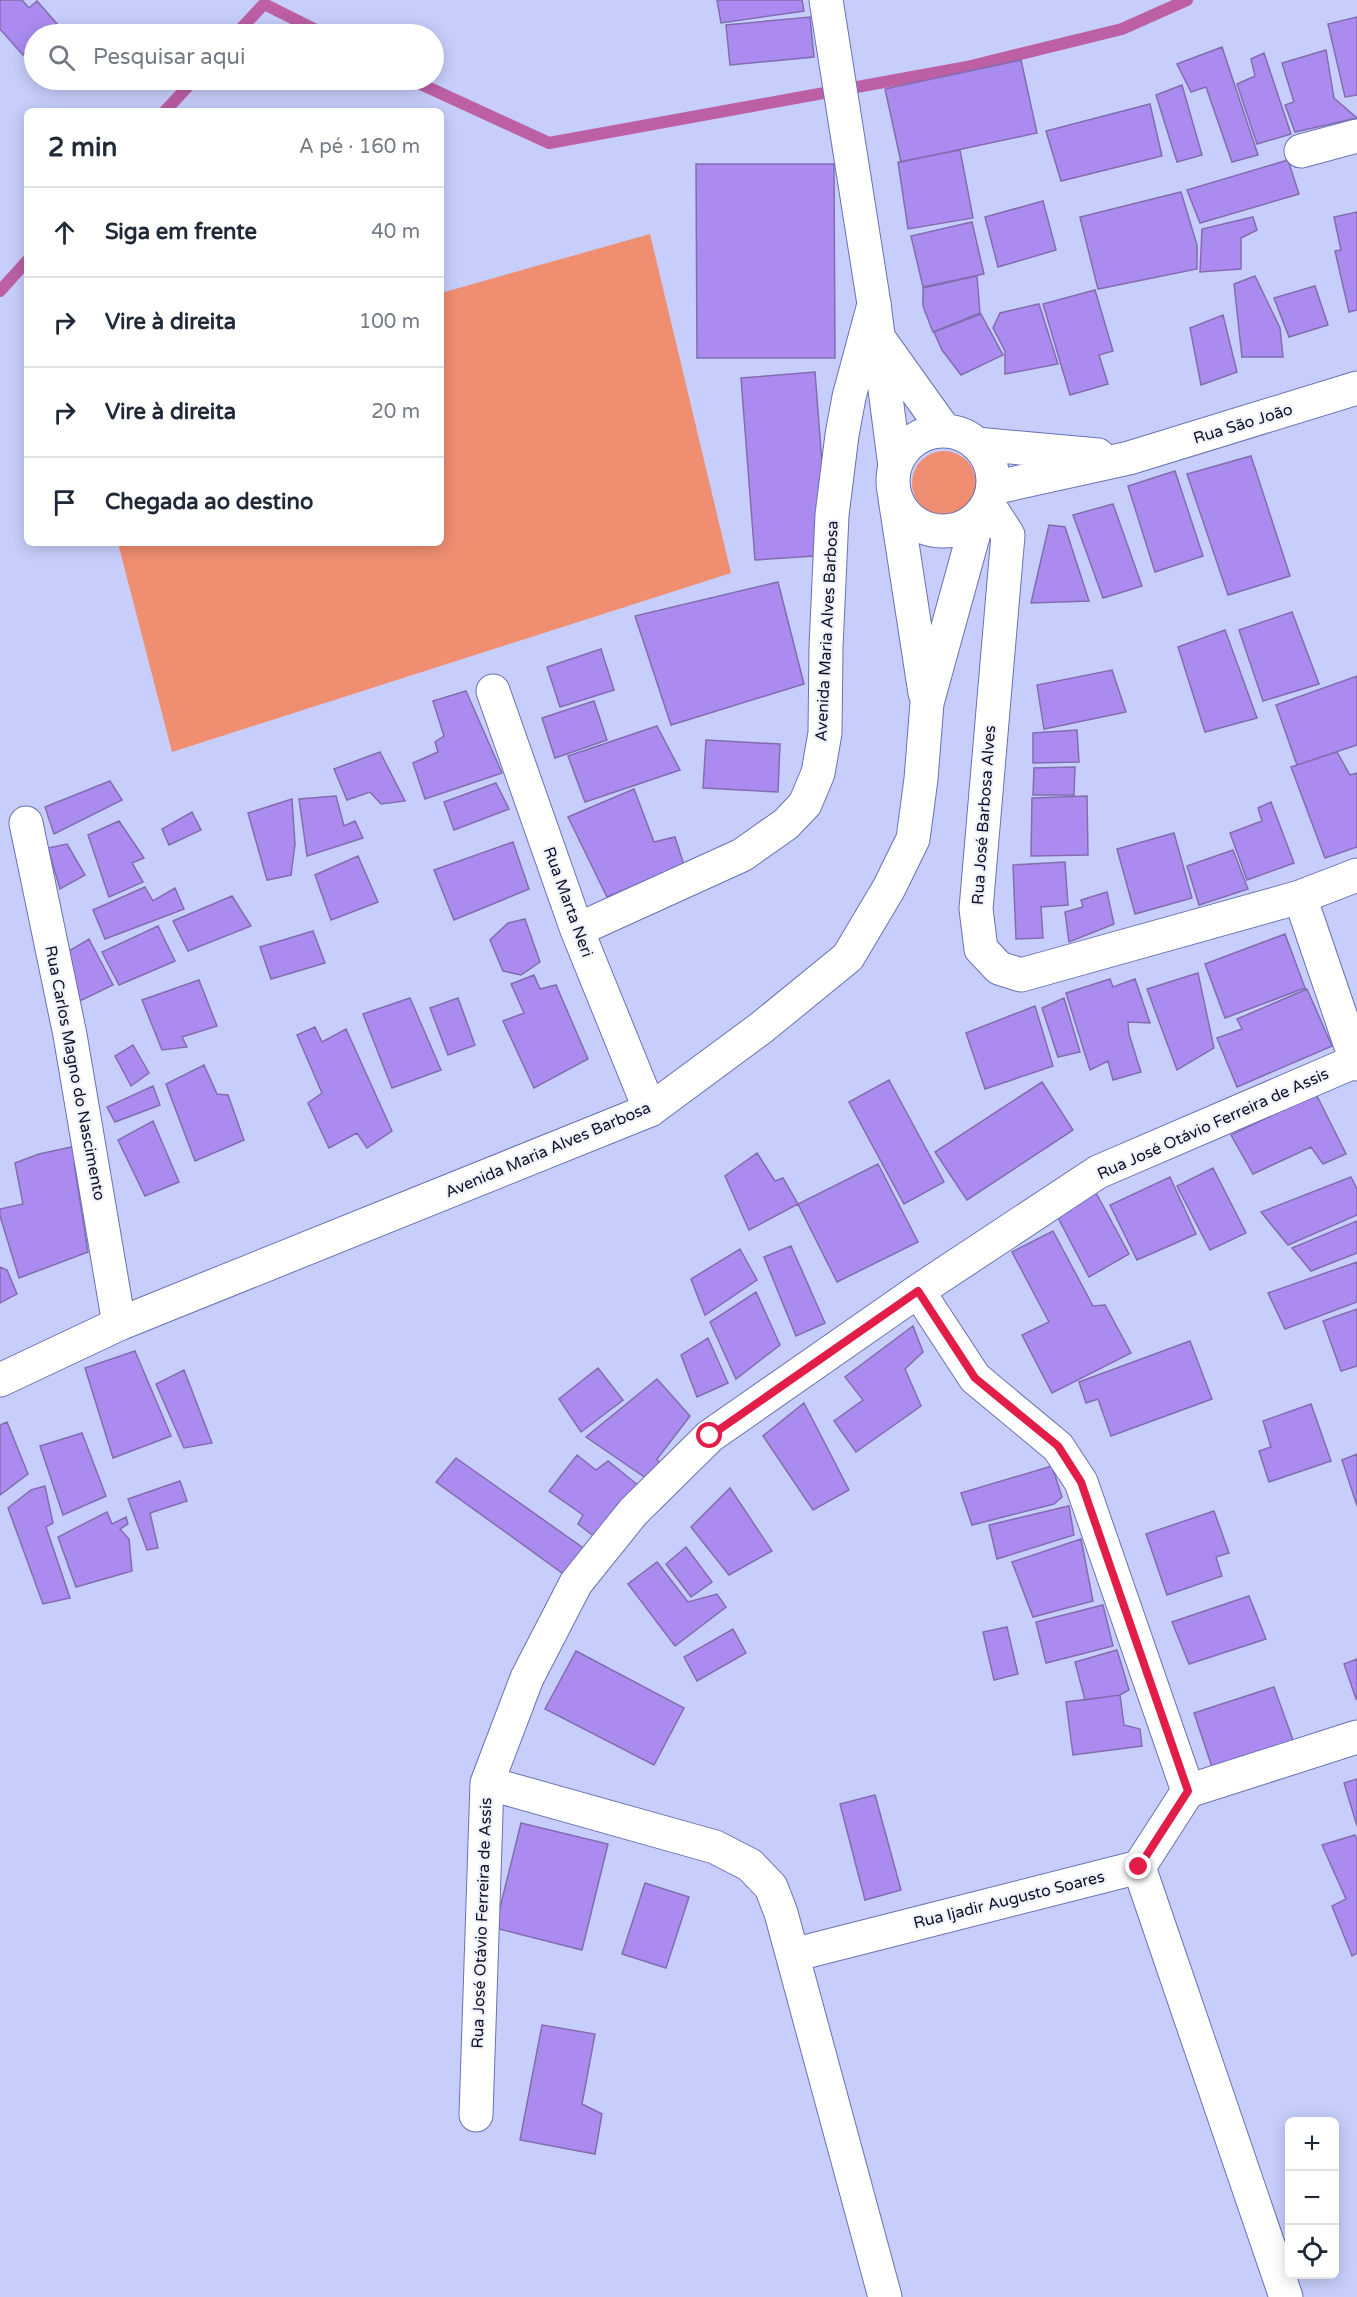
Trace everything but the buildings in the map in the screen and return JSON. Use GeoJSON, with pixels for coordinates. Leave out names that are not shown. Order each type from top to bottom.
{"type":"FeatureCollection","features":[{"type":"Feature","properties":{"kind":"main road","name":"Avenida Maria Alves Barbosa"},"geometry":{"type":"LineString","coordinates":[[826,0],[874,304],[895,482],[927,703]]}},
{"type":"Feature","properties":{"kind":"main road"},"geometry":{"type":"LineString","coordinates":[[1301,151],[1357,136]]}},
{"type":"Feature","properties":{"kind":"main road","name":"Avenida Maria Alves Barbosa"},"geometry":{"type":"LineString","coordinates":[[577,930],[742,855],[786,824],[805,804],[818,773],[825,733],[832,515],[842,435],[849,397],[874,304]]}},
{"type":"Feature","properties":{"kind":"main road","name":"Avenida Maria Alves Barbosa"},"geometry":{"type":"LineString","coordinates":[[878,339],[945,431]]}},
{"type":"Feature","properties":{"kind":"main road","name":"Rua São João"},"geometry":{"type":"LineString","coordinates":[[986,503],[1357,388]]}},
{"type":"Feature","properties":{"kind":"main road"},"geometry":{"type":"LineString","coordinates":[[945,431],[962,435],[976,444],[987,456],[993,472],[986,503],[964,527],[947,531],[930,530],[915,523],[902,511],[895,482],[902,453],[914,441],[929,434],[945,431]]}},
{"type":"Feature","properties":{"kind":"main road"},"geometry":{"type":"LineString","coordinates":[[976,444],[1129,458]]}},
{"type":"Feature","properties":{"kind":"main road","name":"Avenida Maria Alves Barbosa"},"geometry":{"type":"LineString","coordinates":[[0,1380],[119,1324],[650,1110],[761,1028],[848,957],[889,888],[913,839],[921,779],[927,703],[986,503]]}},
{"type":"Feature","properties":{"kind":"main road","name":"Rua José Barbosa Alves"},"geometry":{"type":"LineString","coordinates":[[986,503],[1008,535],[976,909],[981,949],[999,968],[1021,975],[1300,897],[1357,875]]}},
{"type":"Feature","properties":{"kind":"main road","name":"Rua Marta Neri"},"geometry":{"type":"LineString","coordinates":[[493,691],[577,930],[650,1110]]}},
{"type":"Feature","properties":{"kind":"main road","name":"Rua Carlos Magno do Nascimento"},"geometry":{"type":"LineString","coordinates":[[26,823],[70,1035],[119,1324]]}},
{"type":"Feature","properties":{"kind":"main road"},"geometry":{"type":"LineString","coordinates":[[1300,897],[1357,1062]]}},
{"type":"Feature","properties":{"kind":"main road","name":"Rua José Otávio Ferreira de Assis"},"geometry":{"type":"LineString","coordinates":[[476,2115],[487,1783],[527,1678],[576,1583],[633,1512],[710,1436],[918,1291],[1098,1172],[1357,1062]]}},
{"type":"Feature","properties":{"kind":"main road"},"geometry":{"type":"LineString","coordinates":[[918,1291],[975,1378],[1058,1446],[1081,1482],[1188,1791]]}},
{"type":"Feature","properties":{"kind":"main road"},"geometry":{"type":"LineString","coordinates":[[1286,2297],[1139,1867],[1188,1791],[1357,1737]]}},
{"type":"Feature","properties":{"kind":"main road"},"geometry":{"type":"LineString","coordinates":[[487,1783],[715,1847],[750,1865],[771,1887],[793,1955],[885,2297]]}},
{"type":"Feature","properties":{"kind":"main road","name":"Rua Ijadir Augusto Soares"},"geometry":{"type":"LineString","coordinates":[[793,1955],[1139,1867]]}},
{"type":"Feature","properties":{"kind":"shaded area"},"geometry":{"type":"Polygon","coordinates":[[[650,234],[731,573],[172,752],[119,546],[444,546],[444,292],[650,234]]]}},
{"type":"Feature","properties":{"kind":"shaded area"},"geometry":{"type":"Polygon","coordinates":[[[944,451],[962,457],[970,465],[976,483],[970,501],[962,509],[944,515],[926,509],[918,501],[912,483],[918,465],[926,457],[944,451]]]}},
{"type":"Feature","properties":{"kind":"waterway"},"geometry":{"type":"LineString","coordinates":[[434,90],[549,143],[967,67],[1122,29],[1187,0]]}},
{"type":"Feature","properties":{"kind":"waterway"},"geometry":{"type":"LineString","coordinates":[[245,24],[264,4],[304,24]]}},
{"type":"Feature","properties":{"kind":"waterway"},"geometry":{"type":"LineString","coordinates":[[168,108],[185,90]]}},
{"type":"Feature","properties":{"kind":"waterway"},"geometry":{"type":"LineString","coordinates":[[0,291],[24,264]]}},
{"type":"Feature","properties":{"kind":"route"},"geometry":{"type":"LineString","coordinates":[[710,1436],[918,1291],[975,1378],[1058,1446],[1081,1482],[1188,1791],[1139,1867]]}}]}
